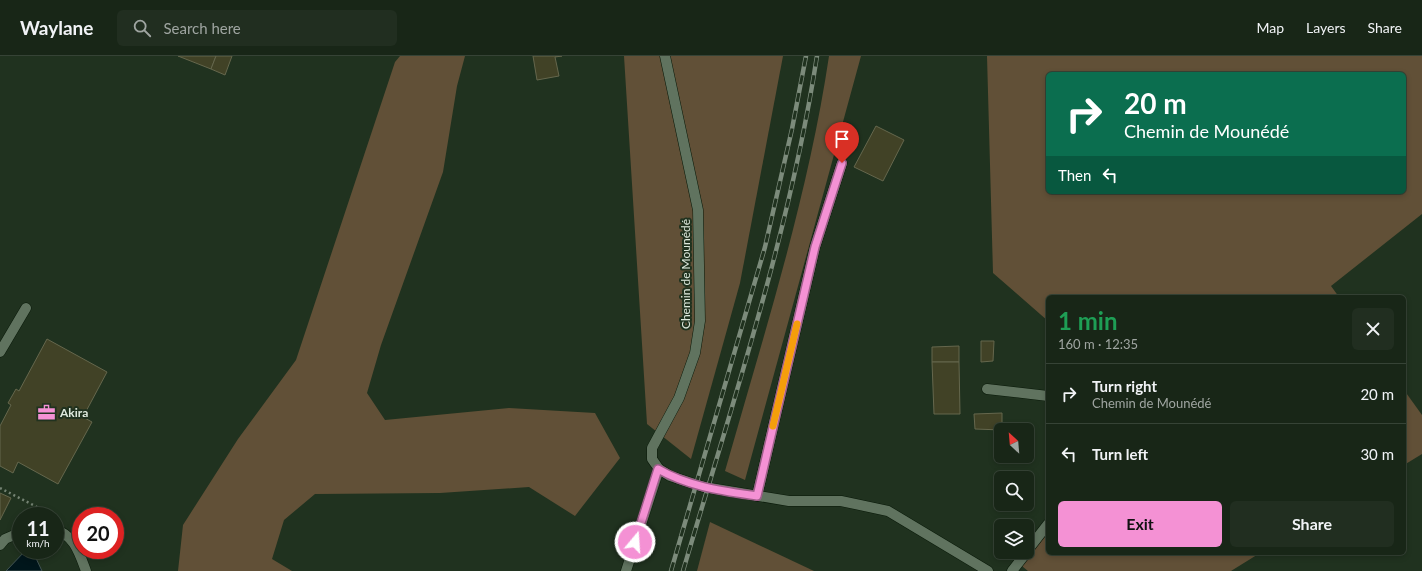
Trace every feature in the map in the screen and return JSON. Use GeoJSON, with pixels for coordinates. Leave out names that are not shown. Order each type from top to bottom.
{"type":"FeatureCollection","features":[{"type":"Feature","properties":{"kind":"street","name":"Chemin de Mounédé"},"geometry":{"type":"LineString","coordinates":[[658,469],[652,459],[652,448],[679,398],[695,353],[700,321],[698,210],[665,56]]}},
{"type":"Feature","properties":{"kind":"street"},"geometry":{"type":"LineString","coordinates":[[757,496],[815,247],[842,163]]}},
{"type":"Feature","properties":{"kind":"street"},"geometry":{"type":"LineString","coordinates":[[0,352],[26,308]]}},
{"type":"Feature","properties":{"kind":"street"},"geometry":{"type":"LineString","coordinates":[[987,389],[1046,396]]}},
{"type":"Feature","properties":{"kind":"street"},"geometry":{"type":"LineString","coordinates":[[626,571],[658,469],[670,476],[704,487],[789,501],[842,501],[888,512],[988,571]]}},
{"type":"Feature","properties":{"kind":"street"},"geometry":{"type":"LineString","coordinates":[[1034,543],[1046,527]]}},
{"type":"Feature","properties":{"kind":"street"},"geometry":{"type":"LineString","coordinates":[[64,533],[77,547],[86,571]]}},
{"type":"Feature","properties":{"kind":"street"},"geometry":{"type":"LineString","coordinates":[[0,545],[12,536]]}},
{"type":"Feature","properties":{"kind":"street"},"geometry":{"type":"LineString","coordinates":[[1012,571],[1021,559]]}},
{"type":"Feature","properties":{"kind":"path"},"geometry":{"type":"LineString","coordinates":[[0,488],[37,507]]}},
{"type":"Feature","properties":{"kind":"shaded area"},"geometry":{"type":"Polygon","coordinates":[[[400,56],[465,56],[457,86],[443,172],[381,345],[367,393],[385,420],[509,408],[595,413],[620,458],[575,516],[529,487],[440,493],[315,494],[284,520],[272,559],[292,571],[178,571],[183,525],[238,439],[296,360],[395,62],[400,56]]]}},
{"type":"Feature","properties":{"kind":"shaded area"},"geometry":{"type":"Polygon","coordinates":[[[624,56],[783,56],[740,283],[691,459],[647,424],[624,56]]]}},
{"type":"Feature","properties":{"kind":"shaded area"},"geometry":{"type":"Polygon","coordinates":[[[829,56],[861,56],[745,480],[725,471],[784,265],[809,161],[829,56]]]}},
{"type":"Feature","properties":{"kind":"shaded area"},"geometry":{"type":"Polygon","coordinates":[[[987,56],[1422,56],[1422,214],[1331,286],[1338,295],[1046,295],[1046,319],[993,273],[987,56]]]}},
{"type":"Feature","properties":{"kind":"shaded area"},"geometry":{"type":"Polygon","coordinates":[[[1406,393],[1422,415],[1422,454],[1406,464],[1406,393]]]}},
{"type":"Feature","properties":{"kind":"shaded area"},"geometry":{"type":"Polygon","coordinates":[[[710,522],[814,571],[697,571],[710,522]]]}},
{"type":"Feature","properties":{"kind":"shaded area"},"geometry":{"type":"Polygon","coordinates":[[[1046,522],[1046,555],[1257,555],[1231,571],[1028,571],[1013,559],[1034,559],[1034,535],[1046,522]]]}},
{"type":"Feature","properties":{"kind":"water"},"geometry":{"type":"Polygon","coordinates":[[[17,559],[36,559],[42,571],[6,571],[17,559]]]}},
{"type":"Feature","properties":{"kind":"building"},"geometry":{"type":"Polygon","coordinates":[[[178,56],[216,56],[211,69],[178,56]]]}},
{"type":"Feature","properties":{"kind":"building"},"geometry":{"type":"Polygon","coordinates":[[[216,56],[232,56],[225,75],[211,69],[216,56]]]}},
{"type":"Feature","properties":{"kind":"building"},"geometry":{"type":"Polygon","coordinates":[[[533,56],[562,56],[555,57],[559,76],[537,80],[533,56]]]}},
{"type":"Feature","properties":{"kind":"building"},"geometry":{"type":"Polygon","coordinates":[[[876,126],[904,140],[883,181],[854,167],[876,126]]]}},
{"type":"Feature","properties":{"kind":"building"},"geometry":{"type":"Polygon","coordinates":[[[47,339],[107,372],[83,417],[92,422],[58,484],[18,462],[13,473],[0,466],[0,426],[11,405],[8,403],[16,389],[19,391],[47,339]]]}},
{"type":"Feature","properties":{"kind":"building"},"geometry":{"type":"Polygon","coordinates":[[[981,341],[994,341],[993,361],[981,362],[981,341]]]}},
{"type":"Feature","properties":{"kind":"building"},"geometry":{"type":"Polygon","coordinates":[[[959,346],[959,362],[932,362],[932,347],[959,346]]]}},
{"type":"Feature","properties":{"kind":"building"},"geometry":{"type":"Polygon","coordinates":[[[932,362],[959,362],[960,414],[934,414],[932,362]]]}},
{"type":"Feature","properties":{"kind":"building"},"geometry":{"type":"Polygon","coordinates":[[[1002,413],[1002,423],[994,423],[994,430],[975,429],[974,414],[1002,413]]]}},
{"type":"Feature","properties":{"kind":"building"},"geometry":{"type":"Polygon","coordinates":[[[0,493],[11,498],[0,520],[0,493]]]}},
{"type":"Feature","properties":{"kind":"railway"},"geometry":{"type":"LineString","coordinates":[[671,571],[765,247],[792,129],[806,56]]}},
{"type":"Feature","properties":{"kind":"railway"},"geometry":{"type":"LineString","coordinates":[[683,571],[759,315],[776,251],[806,121],[817,56]]}},
{"type":"Feature","properties":{"kind":"slow traffic"},"geometry":{"type":"LineString","coordinates":[[773,426],[797,324]]}},
{"type":"Feature","properties":{"kind":"place","name":"Akira"},"geometry":{"type":"Point","coordinates":[47,412]}},
{"type":"Feature","properties":{"kind":"route"},"geometry":{"type":"LineString","coordinates":[[635,542],[658,469],[670,476],[704,487],[725,492],[757,496],[815,247],[842,163]]}}]}
